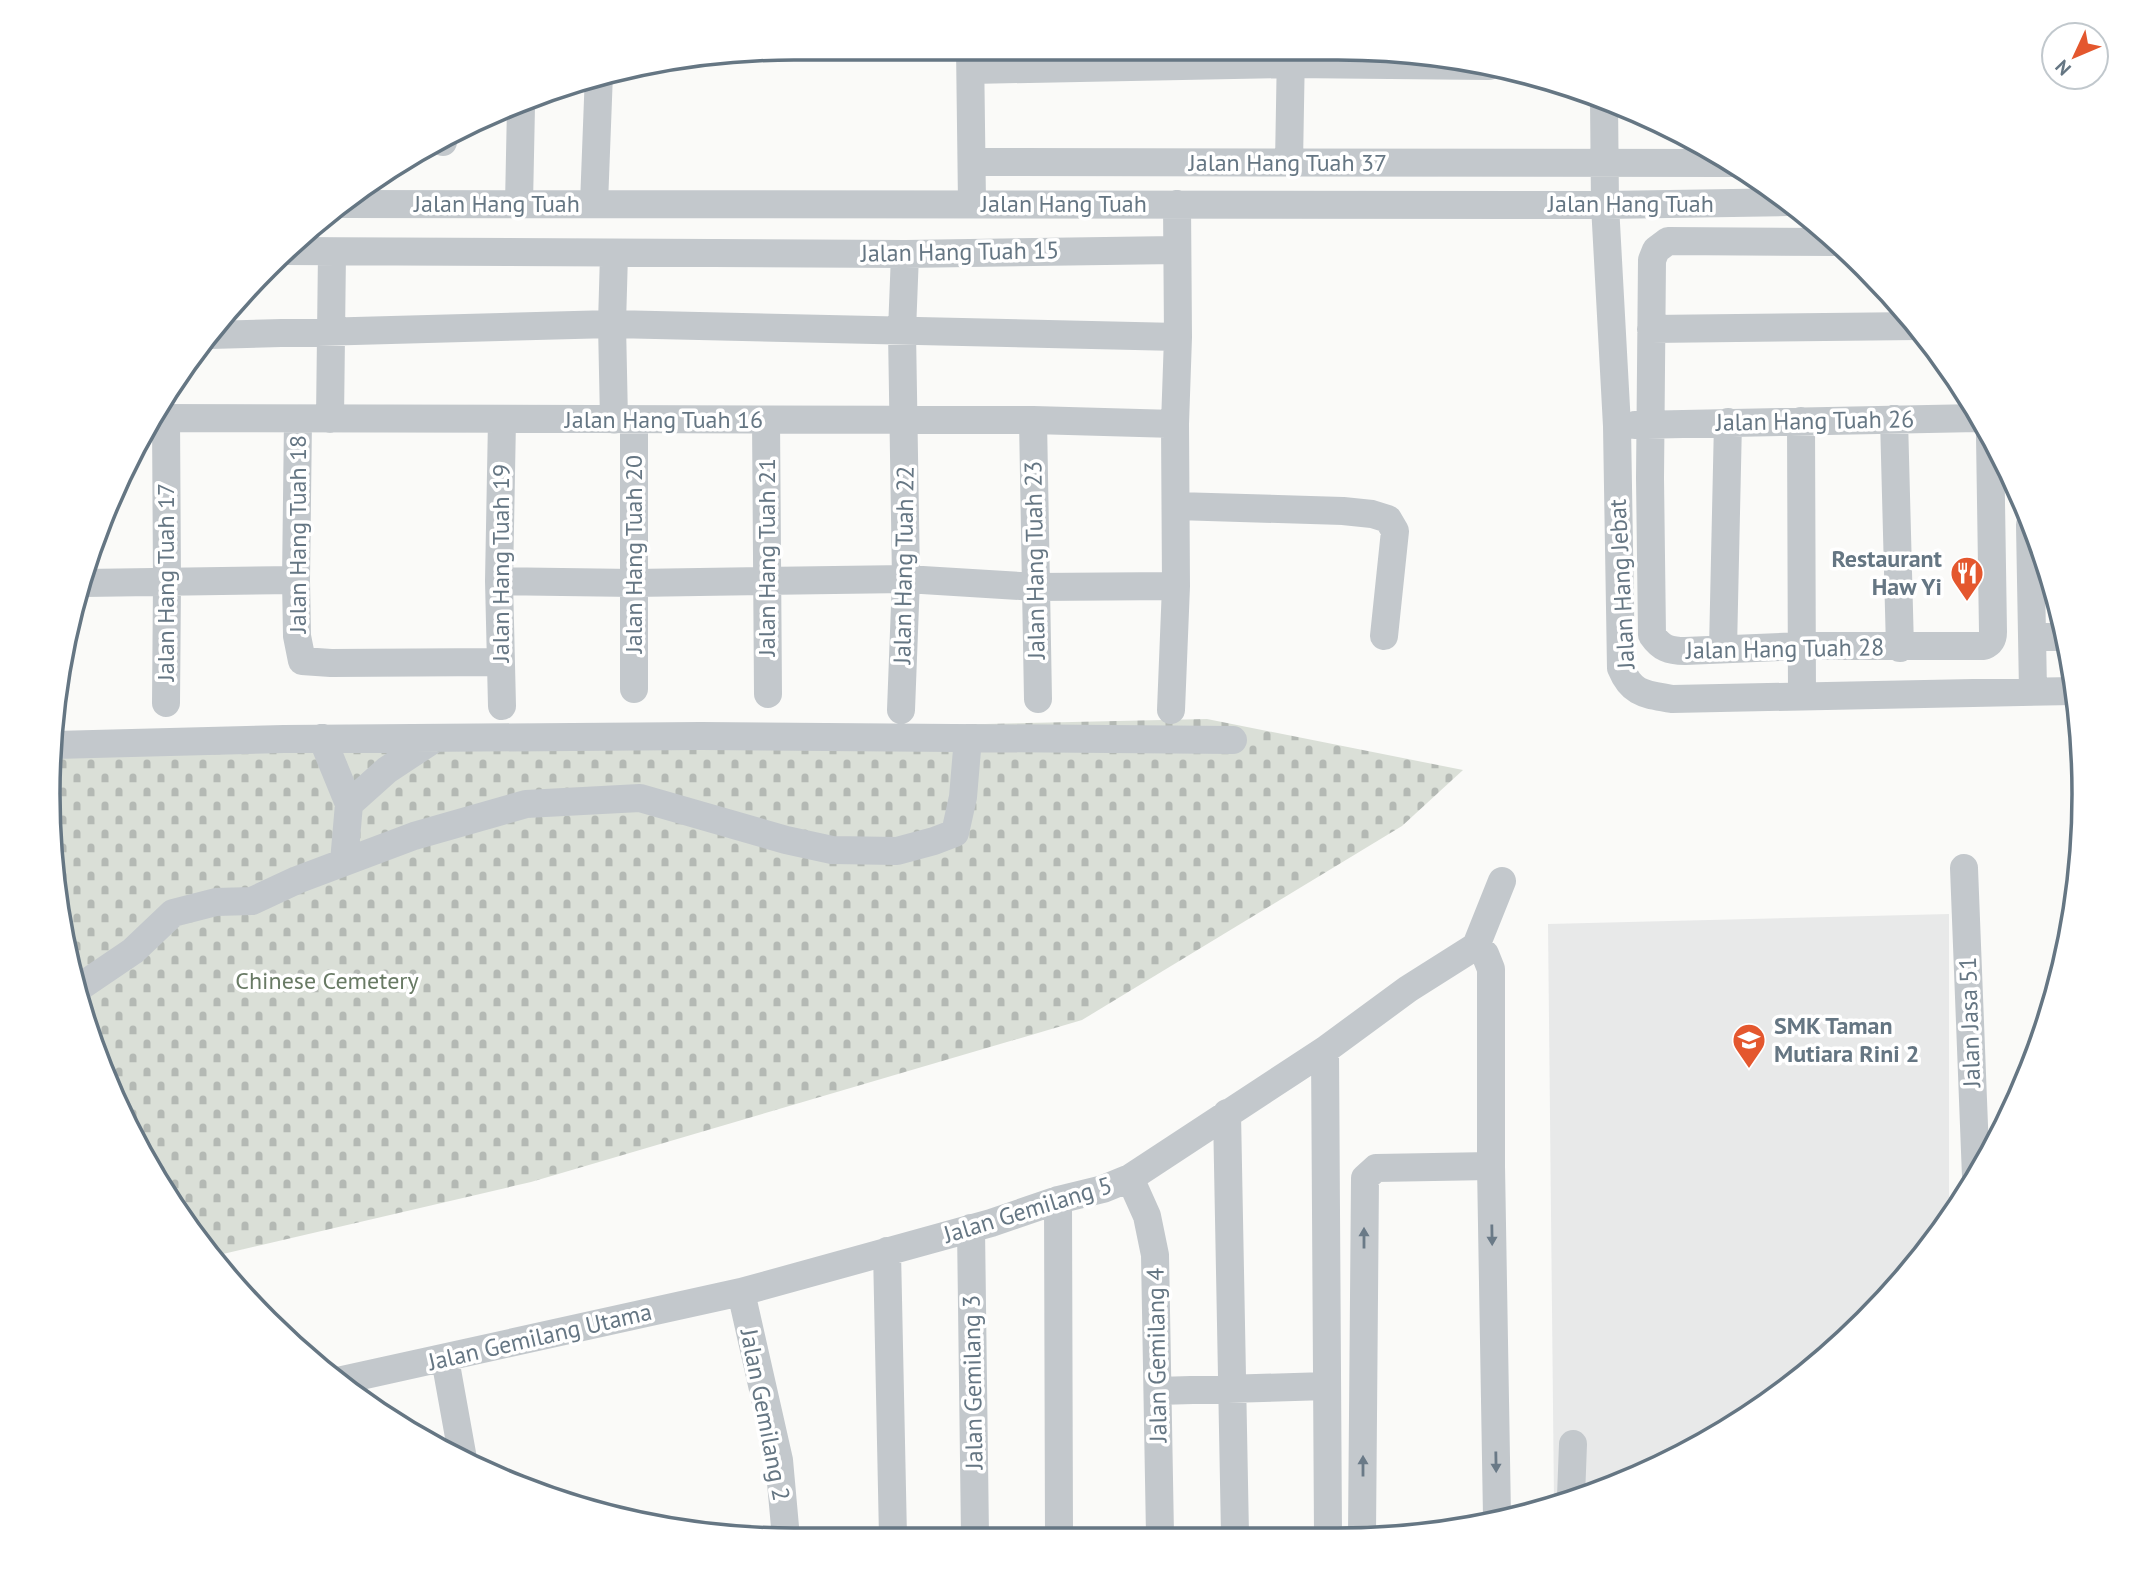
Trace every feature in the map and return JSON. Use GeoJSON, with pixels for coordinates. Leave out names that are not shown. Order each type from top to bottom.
{"type":"FeatureCollection","features":[{"type":"Feature","properties":{"kind":"street"},"geometry":{"type":"LineString","coordinates":[[971,60],[972,203]]}},
{"type":"Feature","properties":{"kind":"street"},"geometry":{"type":"LineString","coordinates":[[1289,163],[1291,60]]}},
{"type":"Feature","properties":{"kind":"street"},"geometry":{"type":"LineString","coordinates":[[594,204],[598,87]]}},
{"type":"Feature","properties":{"kind":"street","name":"Jalan Hang Jebat"},"geometry":{"type":"LineString","coordinates":[[1604,110],[1605,205],[1617,426],[1621,668],[1628,683],[1643,693],[1672,699],[2064,691]]}},
{"type":"Feature","properties":{"kind":"street"},"geometry":{"type":"LineString","coordinates":[[519,204],[521,112]]}},
{"type":"Feature","properties":{"kind":"street","name":"Jalan Hang Tuah 37"},"geometry":{"type":"LineString","coordinates":[[972,162],[1713,163]]}},
{"type":"Feature","properties":{"kind":"street","name":"Jalan Hang Tuah"},"geometry":{"type":"LineString","coordinates":[[362,200],[519,204],[1605,205],[1772,202]]}},
{"type":"Feature","properties":{"kind":"street"},"geometry":{"type":"LineString","coordinates":[[1171,710],[1176,586],[1177,204]]}},
{"type":"Feature","properties":{"kind":"street","name":"Jalan Hang Tuah 28"},"geometry":{"type":"LineString","coordinates":[[1821,242],[1668,241],[1656,250],[1652,260],[1651,328],[1652,635],[1659,645],[1671,651],[1802,646],[1900,648],[1989,644],[1993,638],[1990,459]]}},
{"type":"Feature","properties":{"kind":"street","name":"Jalan Hang Tuah 15"},"geometry":{"type":"LineString","coordinates":[[299,251],[905,254],[1176,250]]}},
{"type":"Feature","properties":{"kind":"street"},"geometry":{"type":"LineString","coordinates":[[330,419],[332,252]]}},
{"type":"Feature","properties":{"kind":"street","name":"Jalan Hang Tuah 20"},"geometry":{"type":"LineString","coordinates":[[614,254],[612,324],[624,420],[634,583],[634,689]]}},
{"type":"Feature","properties":{"kind":"street","name":"Jalan Hang Tuah 22"},"geometry":{"type":"LineString","coordinates":[[901,710],[906,579],[902,331],[905,254]]}},
{"type":"Feature","properties":{"kind":"street"},"geometry":{"type":"LineString","coordinates":[[221,335],[612,324],[1178,337]]}},
{"type":"Feature","properties":{"kind":"street"},"geometry":{"type":"LineString","coordinates":[[1651,328],[1903,326]]}},
{"type":"Feature","properties":{"kind":"street","name":"Jalan Hang Tuah 16"},"geometry":{"type":"LineString","coordinates":[[163,418],[1033,420],[1175,424]]}},
{"type":"Feature","properties":{"kind":"street","name":"Jalan Hang Tuah 26"},"geometry":{"type":"LineString","coordinates":[[1617,426],[1968,418]]}},
{"type":"Feature","properties":{"kind":"street","name":"Jalan Hang Tuah 18"},"geometry":{"type":"LineString","coordinates":[[298,419],[296,580],[297,636],[302,661],[500,662]]}},
{"type":"Feature","properties":{"kind":"street","name":"Jalan Hang Tuah 19"},"geometry":{"type":"LineString","coordinates":[[502,419],[499,581],[502,706]]}},
{"type":"Feature","properties":{"kind":"street"},"geometry":{"type":"LineString","coordinates":[[1894,419],[1900,648]]}},
{"type":"Feature","properties":{"kind":"street","name":"Jalan Hang Tuah 21"},"geometry":{"type":"LineString","coordinates":[[766,420],[768,694]]}},
{"type":"Feature","properties":{"kind":"street","name":"Jalan Hang Tuah 23"},"geometry":{"type":"LineString","coordinates":[[1033,420],[1038,699]]}},
{"type":"Feature","properties":{"kind":"street"},"geometry":{"type":"LineString","coordinates":[[1801,421],[1802,696]]}},
{"type":"Feature","properties":{"kind":"street","name":"Jalan Hang Tuah 17"},"geometry":{"type":"LineString","coordinates":[[160,422],[167,582],[166,703]]}},
{"type":"Feature","properties":{"kind":"street"},"geometry":{"type":"LineString","coordinates":[[1723,649],[1728,422]]}},
{"type":"Feature","properties":{"kind":"street"},"geometry":{"type":"LineString","coordinates":[[1176,506],[1343,510],[1388,519],[1395,531],[1384,636]]}},
{"type":"Feature","properties":{"kind":"street"},"geometry":{"type":"LineString","coordinates":[[2030,551],[2033,691]]}},
{"type":"Feature","properties":{"kind":"street"},"geometry":{"type":"LineString","coordinates":[[499,581],[634,583],[906,579],[1036,587],[1176,586]]}},
{"type":"Feature","properties":{"kind":"street"},"geometry":{"type":"LineString","coordinates":[[91,583],[296,580]]}},
{"type":"Feature","properties":{"kind":"street"},"geometry":{"type":"LineString","coordinates":[[2032,637],[2054,637]]}},
{"type":"Feature","properties":{"kind":"street"},"geometry":{"type":"LineString","coordinates":[[61,746],[322,738],[701,736],[1233,740]]}},
{"type":"Feature","properties":{"kind":"street"},"geometry":{"type":"LineString","coordinates":[[322,738],[349,804],[344,862]]}},
{"type":"Feature","properties":{"kind":"street"},"geometry":{"type":"LineString","coordinates":[[85,983],[133,951],[173,913],[216,902],[252,901],[414,836],[526,804],[640,798],[798,843],[832,850],[897,851],[934,841],[955,833],[968,738]]}},
{"type":"Feature","properties":{"kind":"street"},"geometry":{"type":"LineString","coordinates":[[349,804],[387,770],[434,739]]}},
{"type":"Feature","properties":{"kind":"street","name":"Jalan Jasa 51"},"geometry":{"type":"LineString","coordinates":[[1964,867],[1975,1156]]}},
{"type":"Feature","properties":{"kind":"street"},"geometry":{"type":"LineString","coordinates":[[1497,1509],[1491,1166],[1492,969],[1485,954],[1476,946],[1502,881]]}},
{"type":"Feature","properties":{"kind":"street","name":"Jalan Gemilang 5"},"geometry":{"type":"LineString","coordinates":[[741,1292],[971,1228],[1058,1200],[1103,1189],[1130,1178],[1325,1050],[1408,989],[1476,946]]}},
{"type":"Feature","properties":{"kind":"street"},"geometry":{"type":"LineString","coordinates":[[1325,1050],[1328,1528]]}},
{"type":"Feature","properties":{"kind":"street"},"geometry":{"type":"LineString","coordinates":[[1227,1113],[1235,1528]]}},
{"type":"Feature","properties":{"kind":"street"},"geometry":{"type":"LineString","coordinates":[[1362,1527],[1365,1178],[1376,1168],[1491,1166]]}},
{"type":"Feature","properties":{"kind":"street","name":"Jalan Gemilang 4"},"geometry":{"type":"LineString","coordinates":[[1130,1178],[1147,1216],[1155,1255],[1160,1528]]}},
{"type":"Feature","properties":{"kind":"street"},"geometry":{"type":"LineString","coordinates":[[1058,1200],[1059,1528]]}},
{"type":"Feature","properties":{"kind":"street","name":"Jalan Gemilang 3"},"geometry":{"type":"LineString","coordinates":[[971,1228],[975,1528]]}},
{"type":"Feature","properties":{"kind":"street"},"geometry":{"type":"LineString","coordinates":[[887,1251],[893,1528]]}},
{"type":"Feature","properties":{"kind":"street","name":"Jalan Gemilang Utama"},"geometry":{"type":"LineString","coordinates":[[350,1378],[741,1292]]}},
{"type":"Feature","properties":{"kind":"street","name":"Jalan Gemilang 2"},"geometry":{"type":"LineString","coordinates":[[741,1292],[779,1460],[785,1528]]}},
{"type":"Feature","properties":{"kind":"street"},"geometry":{"type":"LineString","coordinates":[[444,1359],[461,1448]]}},
{"type":"Feature","properties":{"kind":"street"},"geometry":{"type":"LineString","coordinates":[[1158,1391],[1327,1386]]}},
{"type":"Feature","properties":{"kind":"street"},"geometry":{"type":"LineString","coordinates":[[1571,1489],[1573,1444]]}},
{"type":"Feature","properties":{"kind":"shaded area","name":"SMK Taman Mutiara Rini 2"},"geometry":{"type":"Polygon","coordinates":[[[1949,914],[1948,1201],[1920,1240],[1857,1313],[1784,1376],[1745,1404],[1662,1452],[1618,1472],[1554,1494],[1548,924],[1949,914]]]}},
{"type":"Feature","properties":{"kind":"green space","name":"Chinese Cemetery"},"geometry":{"type":"Polygon","coordinates":[[[1207,719],[1463,770],[1402,826],[1082,1020],[531,1182],[223,1254],[183,1201],[158,1160],[135,1118],[98,1029],[74,937],[66,889],[61,842],[61,745],[1207,719]]]}},
{"type":"Feature","properties":{"kind":"place","name":"Restaurant Haw Yi"},"geometry":{"type":"Point","coordinates":[1967,603]}},
{"type":"Feature","properties":{"kind":"place","name":"SMK Taman Mutiara Rini 2"},"geometry":{"type":"Point","coordinates":[1749,1070]}}]}
